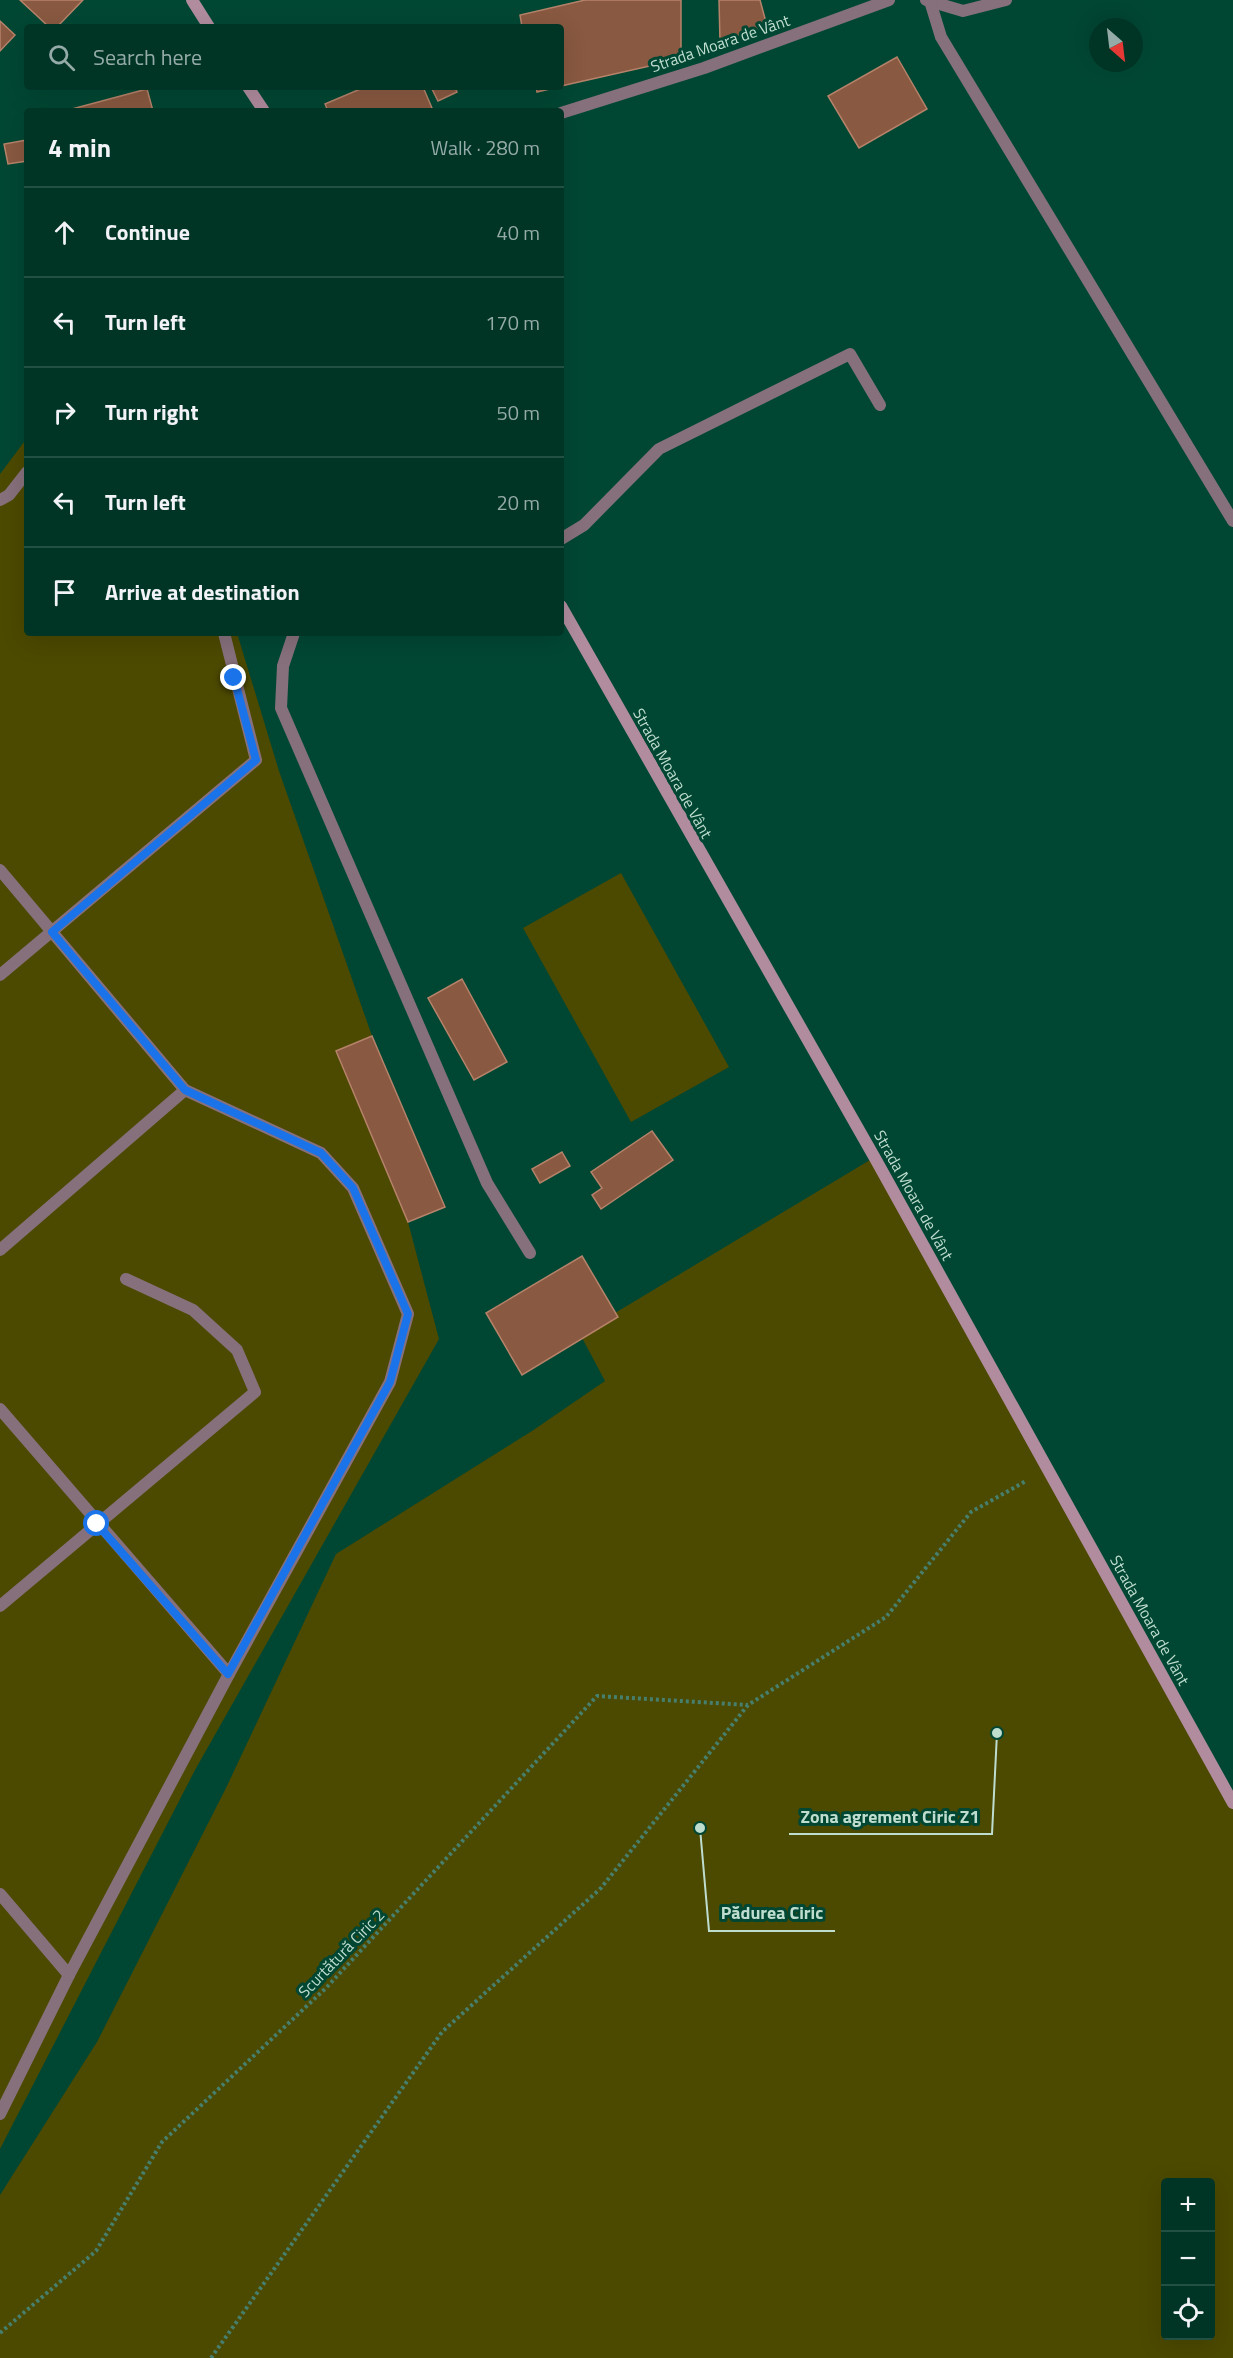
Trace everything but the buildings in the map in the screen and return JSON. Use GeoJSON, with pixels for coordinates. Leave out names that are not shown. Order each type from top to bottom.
{"type":"FeatureCollection","features":[{"type":"Feature","properties":{"kind":"main road"},"geometry":{"type":"LineString","coordinates":[[192,0],[207,24]]}},
{"type":"Feature","properties":{"kind":"main road"},"geometry":{"type":"LineString","coordinates":[[250,90],[262,108]]}},
{"type":"Feature","properties":{"kind":"main road","name":"Strada Moara de Vânt"},"geometry":{"type":"LineString","coordinates":[[564,611],[876,1160],[1233,1803]]}},
{"type":"Feature","properties":{"kind":"street","name":"Strada Moara de Vânt"},"geometry":{"type":"LineString","coordinates":[[564,112],[704,68],[888,0]]}},
{"type":"Feature","properties":{"kind":"street"},"geometry":{"type":"LineString","coordinates":[[927,1],[963,10],[1006,0]]}},
{"type":"Feature","properties":{"kind":"street"},"geometry":{"type":"LineString","coordinates":[[927,1],[941,37],[1233,521]]}},
{"type":"Feature","properties":{"kind":"street"},"geometry":{"type":"LineString","coordinates":[[564,537],[584,525],[659,449],[850,354],[880,405]]}},
{"type":"Feature","properties":{"kind":"street"},"geometry":{"type":"LineString","coordinates":[[0,500],[9,495],[24,476]]}},
{"type":"Feature","properties":{"kind":"street"},"geometry":{"type":"LineString","coordinates":[[0,975],[256,760],[225,636]]}},
{"type":"Feature","properties":{"kind":"street"},"geometry":{"type":"LineString","coordinates":[[293,636],[283,666],[281,708],[487,1183],[530,1253]]}},
{"type":"Feature","properties":{"kind":"street"},"geometry":{"type":"LineString","coordinates":[[0,870],[185,1090],[321,1153],[353,1188],[408,1314],[390,1382],[228,1674],[69,1975],[0,2114]]}},
{"type":"Feature","properties":{"kind":"street"},"geometry":{"type":"LineString","coordinates":[[0,1250],[185,1090]]}},
{"type":"Feature","properties":{"kind":"street"},"geometry":{"type":"LineString","coordinates":[[0,1606],[255,1392],[237,1350],[193,1310],[126,1278]]}},
{"type":"Feature","properties":{"kind":"street"},"geometry":{"type":"LineString","coordinates":[[0,1409],[228,1674]]}},
{"type":"Feature","properties":{"kind":"street"},"geometry":{"type":"LineString","coordinates":[[0,1894],[69,1975]]}},
{"type":"Feature","properties":{"kind":"path"},"geometry":{"type":"LineString","coordinates":[[211,2358],[442,2032],[601,1888],[748,1705],[886,1617],[971,1512],[1047,1469]]}},
{"type":"Feature","properties":{"kind":"path","name":"Scurtătură Ciric 2"},"geometry":{"type":"LineString","coordinates":[[0,2333],[96,2251],[162,2142],[326,1988],[597,1696],[748,1705]]}},
{"type":"Feature","properties":{"kind":"shaded area"},"geometry":{"type":"Polygon","coordinates":[[[24,442],[24,636],[238,636],[279,771],[372,1036],[336,1051],[408,1222],[439,1339],[195,1770],[0,2149],[0,474],[24,442]]]}},
{"type":"Feature","properties":{"kind":"shaded area"},"geometry":{"type":"Polygon","coordinates":[[[621,873],[729,1067],[631,1122],[523,928],[621,873]]]}},
{"type":"Feature","properties":{"kind":"shaded area"},"geometry":{"type":"Polygon","coordinates":[[[875,1157],[1233,1801],[1233,2358],[0,2358],[0,2195],[97,2042],[226,1788],[336,1554],[532,1431],[605,1381],[580,1334],[875,1157]]]}},
{"type":"Feature","properties":{"kind":"place","name":"Zona agrement Ciric Z1"},"geometry":{"type":"Point","coordinates":[997,1733]}},
{"type":"Feature","properties":{"kind":"place","name":"Pădurea Ciric"},"geometry":{"type":"Point","coordinates":[700,1828]}},
{"type":"Feature","properties":{"kind":"route"},"geometry":{"type":"LineString","coordinates":[[97,1524],[228,1674],[390,1382],[408,1314],[353,1188],[321,1153],[185,1090],[52,932],[256,760],[234,678]]}}]}
